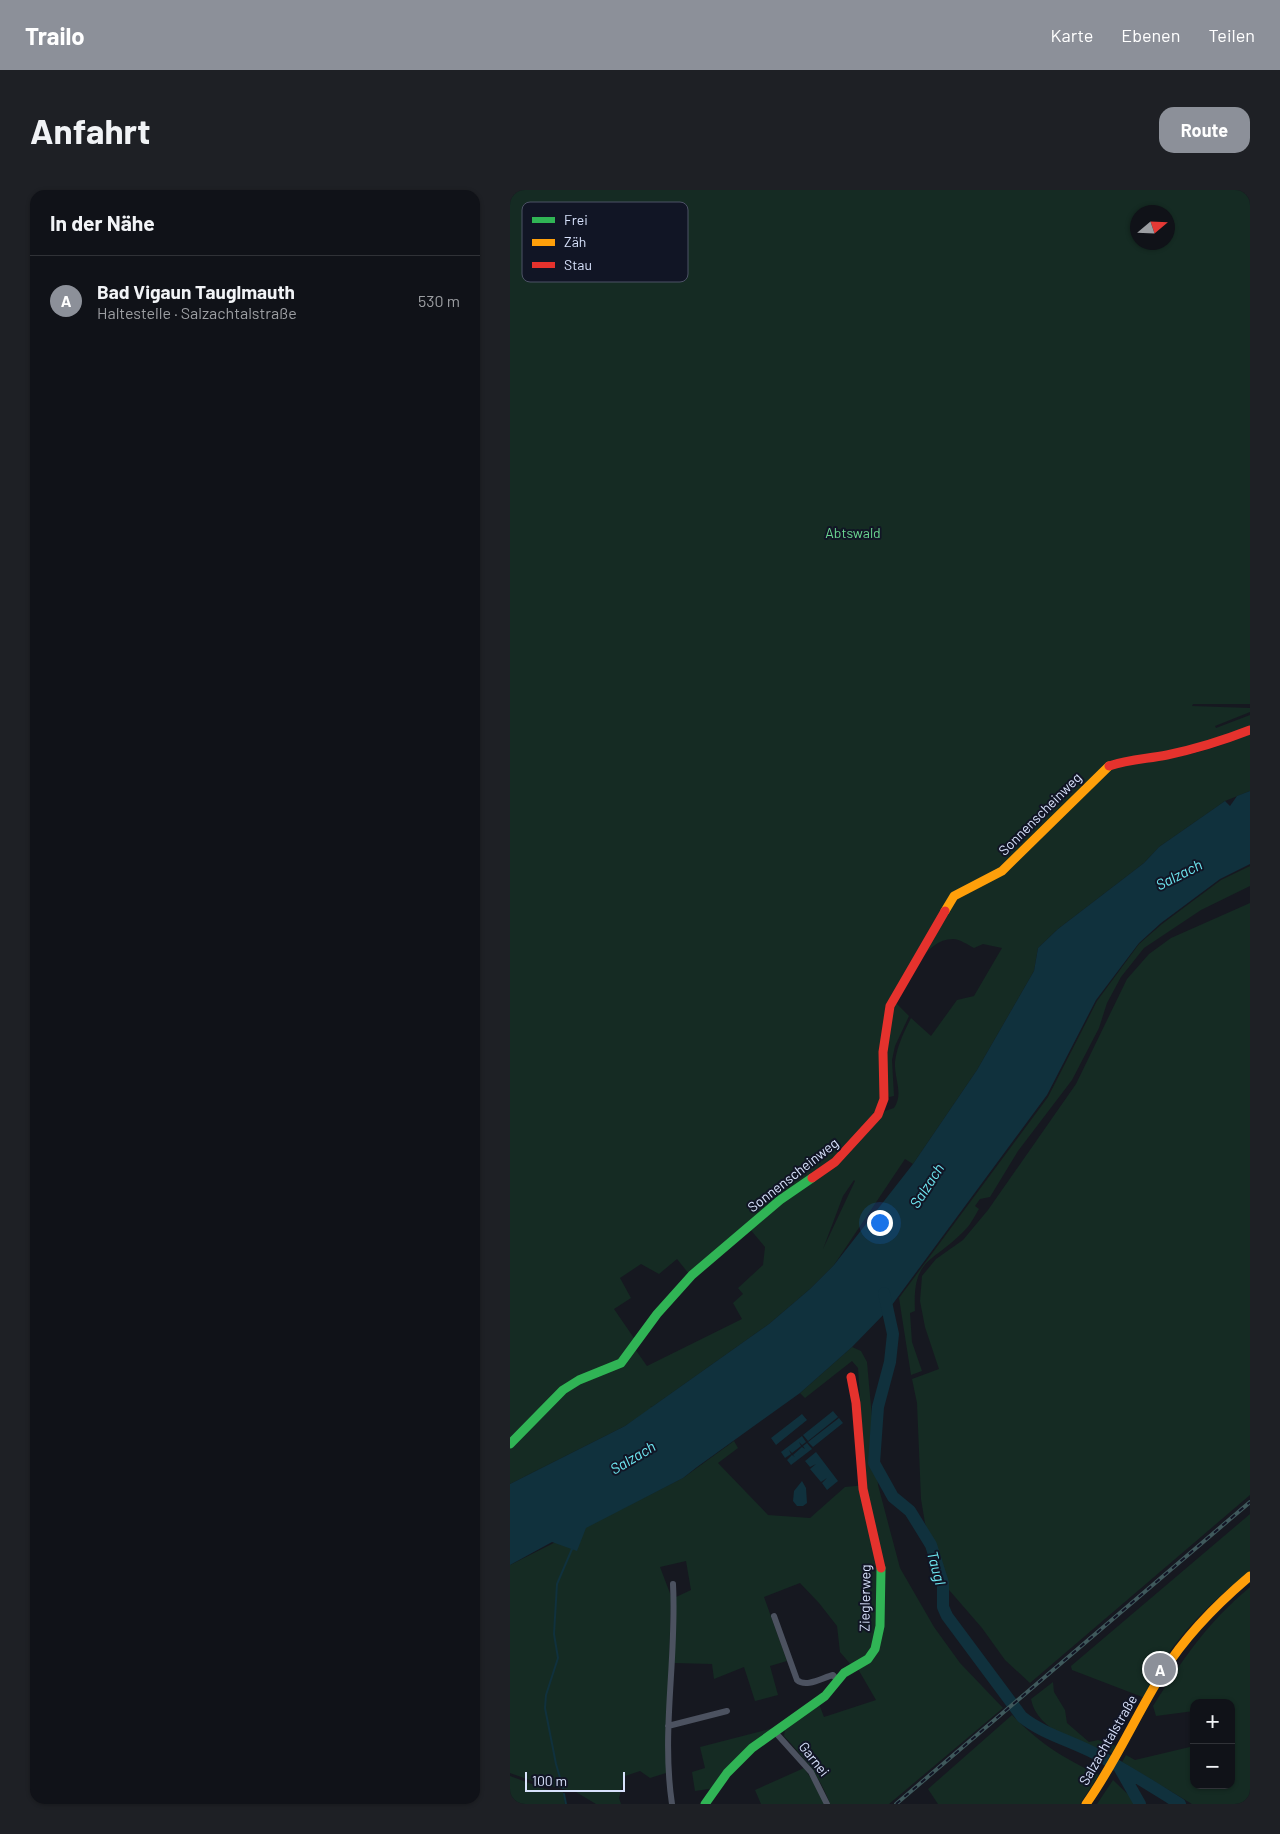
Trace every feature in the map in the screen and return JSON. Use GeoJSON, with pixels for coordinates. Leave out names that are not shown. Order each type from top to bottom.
{"type":"FeatureCollection","features":[{"type":"Feature","properties":{"kind":"street","name":"Sonnenscheinweg"},"geometry":{"type":"LineString","coordinates":[[510,1444],[546,1405],[563,1390],[579,1380],[608,1370],[620,1363],[662,1308],[692,1275],[727,1243],[780,1200],[835,1162],[870,1125],[882,1107],[884,1099],[884,1038],[890,1006],[926,940],[954,896],[1002,871],[1030,846],[1106,767],[1126,760],[1164,756],[1207,747],[1250,730]]}},
{"type":"Feature","properties":{"kind":"street","name":"Zieglerweg"},"geometry":{"type":"LineString","coordinates":[[705,1804],[738,1762],[752,1748],[825,1696],[844,1674],[870,1657],[878,1638],[881,1565],[863,1489],[856,1403],[851,1377]]}},
{"type":"Feature","properties":{"kind":"street","name":"Salzachtalstraße"},"geometry":{"type":"LineString","coordinates":[[1086,1804],[1100,1784],[1163,1672],[1180,1647],[1212,1611],[1250,1576]]}},
{"type":"Feature","properties":{"kind":"street"},"geometry":{"type":"LineString","coordinates":[[672,1804],[667,1758],[675,1632],[673,1584]]}},
{"type":"Feature","properties":{"kind":"street"},"geometry":{"type":"LineString","coordinates":[[774,1616],[797,1680],[807,1684],[832,1675],[838,1681]]}},
{"type":"Feature","properties":{"kind":"street"},"geometry":{"type":"LineString","coordinates":[[668,1726],[728,1711]]}},
{"type":"Feature","properties":{"kind":"street","name":"Garnei"},"geometry":{"type":"LineString","coordinates":[[775,1732],[811,1772],[827,1804]]}},
{"type":"Feature","properties":{"kind":"green space","name":"Abtswald"},"geometry":{"type":"Polygon","coordinates":[[[510,190],[1250,190],[1250,704],[1193,704],[1192,706],[1250,708],[1250,712],[1215,726],[1216,728],[1250,715],[1250,727],[1219,742],[1172,753],[1119,759],[1105,766],[1107,769],[1126,764],[1181,756],[1216,747],[1250,734],[1250,791],[1225,801],[1159,847],[1144,863],[1058,929],[1038,948],[1034,971],[977,1070],[913,1164],[905,1159],[834,1265],[810,1289],[769,1324],[652,1407],[650,1406],[653,1408],[625,1426],[510,1484],[510,1446],[567,1390],[611,1369],[627,1358],[635,1349],[647,1366],[742,1319],[733,1303],[743,1294],[738,1288],[763,1265],[765,1247],[749,1228],[796,1190],[831,1168],[861,1139],[885,1111],[894,1108],[898,1097],[895,1068],[896,1056],[901,1039],[911,1018],[931,1036],[957,1000],[974,996],[1002,948],[983,944],[974,948],[953,939],[943,941],[925,953],[896,1003],[909,1016],[895,1046],[892,1060],[894,1096],[889,1097],[886,1088],[884,1068],[889,1019],[884,1018],[881,1044],[883,1090],[880,1103],[870,1120],[840,1154],[790,1189],[689,1274],[677,1259],[659,1274],[641,1264],[620,1278],[631,1298],[614,1309],[636,1341],[624,1357],[612,1366],[574,1381],[553,1395],[510,1440],[510,190]],[[854,1180],[843,1196],[823,1249],[855,1181],[854,1180]]]}},
{"type":"Feature","properties":{"kind":"green space"},"geometry":{"type":"Polygon","coordinates":[[[1250,866],[1250,886],[1201,910],[1144,948],[1121,977],[1107,1003],[1099,1028],[1072,1080],[1018,1151],[990,1197],[980,1199],[975,1206],[979,1209],[968,1227],[934,1256],[921,1270],[915,1293],[915,1311],[910,1313],[912,1342],[922,1371],[911,1375],[899,1298],[1048,1097],[1097,1001],[1139,944],[1162,924],[1221,880],[1250,866]]]}},
{"type":"Feature","properties":{"kind":"green space"},"geometry":{"type":"Polygon","coordinates":[[[1250,903],[1250,1495],[1030,1683],[1005,1660],[982,1628],[943,1583],[925,1523],[921,1499],[917,1403],[912,1379],[939,1369],[925,1327],[920,1301],[922,1276],[936,1259],[963,1240],[988,1210],[1076,1084],[1127,979],[1149,954],[1171,938],[1250,903]]]}},
{"type":"Feature","properties":{"kind":"green space"},"geometry":{"type":"Polygon","coordinates":[[[852,1347],[861,1351],[867,1362],[878,1485],[900,1568],[934,1627],[960,1663],[1003,1708],[889,1804],[830,1804],[816,1776],[784,1736],[785,1730],[819,1704],[824,1717],[876,1700],[858,1669],[852,1666],[840,1652],[837,1626],[800,1583],[764,1597],[787,1661],[770,1666],[778,1695],[755,1701],[744,1667],[714,1679],[712,1664],[674,1663],[676,1597],[691,1590],[686,1561],[660,1567],[671,1596],[666,1773],[650,1778],[640,1771],[625,1776],[619,1798],[621,1804],[596,1804],[576,1792],[538,1783],[510,1773],[510,1565],[683,1478],[734,1441],[738,1448],[718,1463],[768,1515],[810,1518],[845,1487],[866,1485],[858,1368],[852,1361],[805,1398],[800,1393],[852,1347]]]}},
{"type":"Feature","properties":{"kind":"green space"},"geometry":{"type":"Polygon","coordinates":[[[1250,1514],[1250,1572],[1215,1601],[1182,1636],[1164,1660],[1145,1698],[1072,1670],[1071,1666],[1250,1514]]]}},
{"type":"Feature","properties":{"kind":"green space"},"geometry":{"type":"Polygon","coordinates":[[[1250,1587],[1250,1804],[1192,1804],[1122,1762],[1126,1755],[1135,1760],[1190,1747],[1190,1789],[1235,1789],[1235,1699],[1190,1699],[1190,1712],[1156,1716],[1153,1706],[1196,1643],[1234,1601],[1250,1587]]]}},
{"type":"Feature","properties":{"kind":"green space"},"geometry":{"type":"Polygon","coordinates":[[[1053,1682],[1054,1692],[1065,1710],[1067,1723],[1089,1742],[1098,1740],[1116,1746],[1112,1753],[1088,1746],[1063,1735],[1042,1720],[1035,1710],[1031,1699],[1053,1682]]]}},
{"type":"Feature","properties":{"kind":"green space"},"geometry":{"type":"Polygon","coordinates":[[[1012,1715],[1052,1750],[1099,1775],[1080,1804],[938,1804],[928,1789],[1012,1715]]]}},
{"type":"Feature","properties":{"kind":"green space"},"geometry":{"type":"Polygon","coordinates":[[[777,1727],[715,1788],[695,1791],[692,1772],[705,1768],[700,1747],[777,1727]]]}},
{"type":"Feature","properties":{"kind":"green space"},"geometry":{"type":"Polygon","coordinates":[[[804,1768],[820,1792],[824,1804],[761,1804],[755,1790],[804,1768]]]}},
{"type":"Feature","properties":{"kind":"green space"},"geometry":{"type":"Polygon","coordinates":[[[510,1776],[548,1790],[563,1792],[565,1804],[510,1804],[510,1776]]]}},
{"type":"Feature","properties":{"kind":"green space"},"geometry":{"type":"Polygon","coordinates":[[[1113,1780],[1138,1804],[1097,1804],[1113,1780]]]}},
{"type":"Feature","properties":{"kind":"water","name":"Salzach"},"geometry":{"type":"Polygon","coordinates":[[[1250,791],[1250,864],[1220,879],[1161,923],[1139,943],[1096,1000],[1047,1095],[889,1309],[852,1347],[800,1393],[683,1478],[586,1528],[577,1551],[552,1542],[510,1565],[510,1484],[625,1426],[769,1324],[810,1289],[834,1265],[913,1164],[977,1070],[1034,971],[1038,948],[1058,929],[1144,863],[1159,847],[1225,801],[1230,806],[1237,796],[1250,791]]]}},
{"type":"Feature","properties":{"kind":"water"},"geometry":{"type":"Polygon","coordinates":[[[833,1411],[838,1417],[808,1441],[803,1435],[833,1411]]]}},
{"type":"Feature","properties":{"kind":"water"},"geometry":{"type":"Polygon","coordinates":[[[802,1414],[807,1420],[776,1445],[771,1438],[802,1414]]]}},
{"type":"Feature","properties":{"kind":"water"},"geometry":{"type":"Polygon","coordinates":[[[839,1418],[843,1423],[813,1447],[808,1442],[839,1418]]]}},
{"type":"Feature","properties":{"kind":"water"},"geometry":{"type":"Polygon","coordinates":[[[802,1436],[806,1442],[802,1445],[799,1442],[801,1446],[792,1453],[789,1450],[791,1454],[785,1458],[781,1452],[802,1436]]]}},
{"type":"Feature","properties":{"kind":"water"},"geometry":{"type":"Polygon","coordinates":[[[807,1443],[812,1449],[791,1465],[787,1460],[792,1455],[795,1457],[793,1455],[802,1447],[805,1449],[803,1446],[807,1443]]]}},
{"type":"Feature","properties":{"kind":"water"},"geometry":{"type":"Polygon","coordinates":[[[816,1452],[838,1481],[827,1490],[822,1483],[827,1478],[821,1482],[810,1469],[816,1464],[810,1467],[805,1461],[816,1452]]]}},
{"type":"Feature","properties":{"kind":"water"},"geometry":{"type":"Polygon","coordinates":[[[802,1481],[806,1488],[807,1503],[803,1506],[797,1506],[793,1501],[794,1491],[802,1481]]]}},
{"type":"Feature","properties":{"kind":"waterway","name":"Taugl"},"geometry":{"type":"LineString","coordinates":[[884,1293],[893,1334],[890,1362],[878,1407],[874,1463],[893,1497],[910,1511],[931,1545],[943,1583],[943,1607],[947,1616],[1022,1717],[1047,1732],[1113,1763],[1180,1804]]}},
{"type":"Feature","properties":{"kind":"waterway"},"geometry":{"type":"LineString","coordinates":[[563,1788],[556,1764],[545,1708],[546,1695],[558,1658],[554,1634],[557,1584],[572,1549]]}},
{"type":"Feature","properties":{"kind":"waterway"},"geometry":{"type":"LineString","coordinates":[[1119,1767],[1140,1804]]}},
{"type":"Feature","properties":{"kind":"waterway"},"geometry":{"type":"LineString","coordinates":[[564,1794],[566,1804]]}},
{"type":"Feature","properties":{"kind":"railway"},"geometry":{"type":"LineString","coordinates":[[896,1804],[1250,1502]]}},
{"type":"Feature","properties":{"kind":"traffic: fast"},"geometry":{"type":"LineString","coordinates":[[510,1444],[563,1390],[579,1380],[621,1363],[657,1314],[692,1275],[780,1200],[812,1178]]}},
{"type":"Feature","properties":{"kind":"traffic: fast"},"geometry":{"type":"LineString","coordinates":[[705,1804],[727,1773],[752,1748],[825,1696],[844,1673],[868,1659],[875,1649],[880,1626],[881,1568]]}},
{"type":"Feature","properties":{"kind":"traffic: slow"},"geometry":{"type":"LineString","coordinates":[[945,911],[954,896],[1002,871],[1109,766]]}},
{"type":"Feature","properties":{"kind":"traffic: slow"},"geometry":{"type":"LineString","coordinates":[[1086,1804],[1107,1772],[1153,1688],[1172,1658],[1203,1621],[1250,1576]]}},
{"type":"Feature","properties":{"kind":"traffic: jam"},"geometry":{"type":"LineString","coordinates":[[1109,766],[1188,750],[1250,730]]}},
{"type":"Feature","properties":{"kind":"traffic: jam"},"geometry":{"type":"LineString","coordinates":[[812,1178],[835,1162],[878,1115],[884,1099],[883,1052],[890,1006],[945,911]]}},
{"type":"Feature","properties":{"kind":"traffic: jam"},"geometry":{"type":"LineString","coordinates":[[851,1377],[856,1403],[863,1489],[881,1568]]}},
{"type":"Feature","properties":{"kind":"place","name":"Bad Vigaun Tauglmauth"},"geometry":{"type":"Point","coordinates":[1160,1669]}}]}
